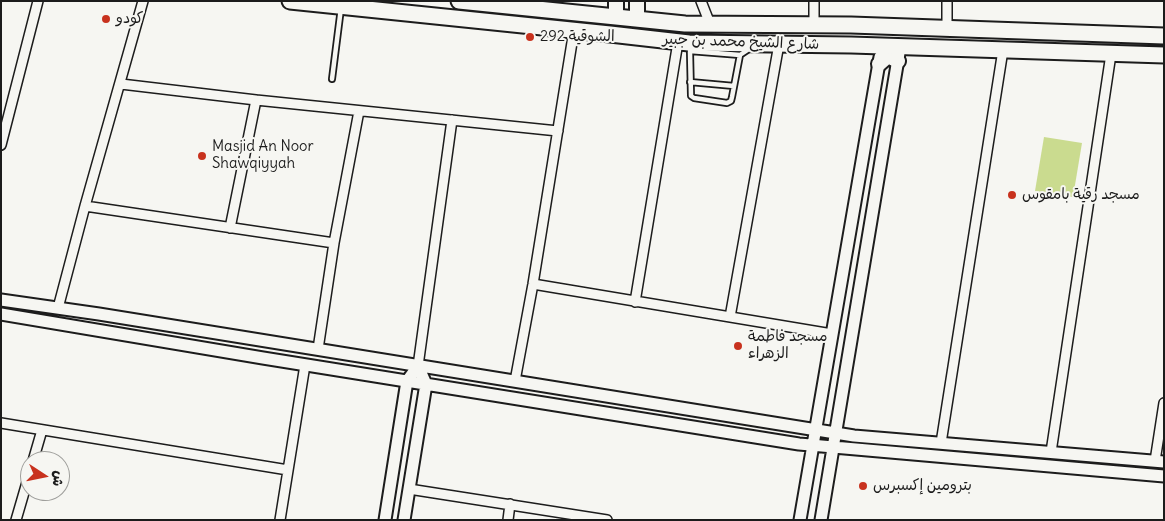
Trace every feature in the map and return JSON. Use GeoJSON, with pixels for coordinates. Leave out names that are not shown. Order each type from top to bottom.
{"type":"FeatureCollection","features":[{"type":"Feature","properties":{"kind":"main road","name":"شارع الشيخ محمد بن جبير"},"geometry":{"type":"LineString","coordinates":[[290,1],[574,30],[684,46],[757,44],[882,46],[899,54],[1003,50],[1164,55]]}},
{"type":"Feature","properties":{"kind":"main road","name":"شارع الشيخ محمد بن جبير"},"geometry":{"type":"LineString","coordinates":[[459,1],[513,4],[686,24],[814,25],[1164,36]]}},
{"type":"Feature","properties":{"kind":"main road"},"geometry":{"type":"LineString","coordinates":[[616,1],[616,17]]}},
{"type":"Feature","properties":{"kind":"main road"},"geometry":{"type":"LineString","coordinates":[[637,1],[637,19]]}},
{"type":"Feature","properties":{"kind":"main road"},"geometry":{"type":"LineString","coordinates":[[879,64],[888,56],[899,54]]}},
{"type":"Feature","properties":{"kind":"street"},"geometry":{"type":"LineString","coordinates":[[1,145],[38,1]]}},
{"type":"Feature","properties":{"kind":"street"},"geometry":{"type":"LineString","coordinates":[[58,308],[85,206],[144,1]]}},
{"type":"Feature","properties":{"kind":"street"},"geometry":{"type":"LineString","coordinates":[[701,1],[710,24]]}},
{"type":"Feature","properties":{"kind":"street"},"geometry":{"type":"LineString","coordinates":[[814,1],[814,25]]}},
{"type":"Feature","properties":{"kind":"street"},"geometry":{"type":"LineString","coordinates":[[947,1],[947,29]]}},
{"type":"Feature","properties":{"kind":"street"},"geometry":{"type":"LineString","coordinates":[[515,381],[533,284],[574,30]]}},
{"type":"Feature","properties":{"kind":"street"},"geometry":{"type":"LineString","coordinates":[[730,317],[779,44]]}},
{"type":"Feature","properties":{"kind":"street"},"geometry":{"type":"LineString","coordinates":[[636,302],[684,46]]}},
{"type":"Feature","properties":{"kind":"street"},"geometry":{"type":"LineString","coordinates":[[800,520],[882,46]]}},
{"type":"Feature","properties":{"kind":"street"},"geometry":{"type":"LineString","coordinates":[[941,443],[1003,50]]}},
{"type":"Feature","properties":{"kind":"street"},"geometry":{"type":"LineString","coordinates":[[821,520],[899,54]]}},
{"type":"Feature","properties":{"kind":"street"},"geometry":{"type":"LineString","coordinates":[[1051,452],[1111,54]]}},
{"type":"Feature","properties":{"kind":"street"},"geometry":{"type":"LineString","coordinates":[[121,84],[558,132]]}},
{"type":"Feature","properties":{"kind":"street"},"geometry":{"type":"LineString","coordinates":[[230,228],[256,100]]}},
{"type":"Feature","properties":{"kind":"street"},"geometry":{"type":"LineString","coordinates":[[318,349],[334,242],[359,111]]}},
{"type":"Feature","properties":{"kind":"street"},"geometry":{"type":"LineString","coordinates":[[385,520],[407,381],[418,366],[452,120]]}},
{"type":"Feature","properties":{"kind":"street"},"geometry":{"type":"LineString","coordinates":[[85,206],[334,242]]}},
{"type":"Feature","properties":{"kind":"street"},"geometry":{"type":"LineString","coordinates":[[533,284],[832,334]]}},
{"type":"Feature","properties":{"kind":"street"},"geometry":{"type":"LineString","coordinates":[[1,300],[318,349],[835,433],[941,443],[1159,462],[1164,403]]}},
{"type":"Feature","properties":{"kind":"street"},"geometry":{"type":"LineString","coordinates":[[1,314],[798,444],[1164,476]]}},
{"type":"Feature","properties":{"kind":"street"},"geometry":{"type":"LineString","coordinates":[[280,520],[305,365]]}},
{"type":"Feature","properties":{"kind":"street"},"geometry":{"type":"LineString","coordinates":[[404,520],[426,384],[418,366]]}},
{"type":"Feature","properties":{"kind":"street"},"geometry":{"type":"LineString","coordinates":[[1,423],[288,470]]}},
{"type":"Feature","properties":{"kind":"street"},"geometry":{"type":"LineString","coordinates":[[36,451],[42,430]]}},
{"type":"Feature","properties":{"kind":"street"},"geometry":{"type":"LineString","coordinates":[[409,488],[607,520]]}},
{"type":"Feature","properties":{"kind":"street"},"geometry":{"type":"LineString","coordinates":[[16,520],[22,501]]}},
{"type":"Feature","properties":{"kind":"street"},"geometry":{"type":"LineString","coordinates":[[508,520],[510,504]]}},
{"type":"Feature","properties":{"kind":"lane"},"geometry":{"type":"LineString","coordinates":[[332,79],[341,6]]}},
{"type":"Feature","properties":{"kind":"lane"},"geometry":{"type":"LineString","coordinates":[[740,55],[731,101],[694,98],[690,93],[684,46],[740,55],[757,44]]}},
{"type":"Feature","properties":{"kind":"lane"},"geometry":{"type":"LineString","coordinates":[[690,82],[734,86]]}},
{"type":"Feature","properties":{"kind":"green space"},"geometry":{"type":"Polygon","coordinates":[[[1044,137],[1082,143],[1073,197],[1035,191],[1044,137]]]}},
{"type":"Feature","properties":{"kind":"place","name":"كودو"},"geometry":{"type":"Point","coordinates":[106,19]}},
{"type":"Feature","properties":{"kind":"place","name":"الشوقية 292"},"geometry":{"type":"Point","coordinates":[530,37]}},
{"type":"Feature","properties":{"kind":"place","name":"Masjid An Noor Shawqiyyah"},"geometry":{"type":"Point","coordinates":[202,156]}},
{"type":"Feature","properties":{"kind":"place","name":"مسجد رقية بامقوس"},"geometry":{"type":"Point","coordinates":[1012,195]}},
{"type":"Feature","properties":{"kind":"place","name":"مسجد فاطمة الزهراء"},"geometry":{"type":"Point","coordinates":[738,346]}},
{"type":"Feature","properties":{"kind":"place","name":"بترومين إكسبرس"},"geometry":{"type":"Point","coordinates":[863,486]}}]}
